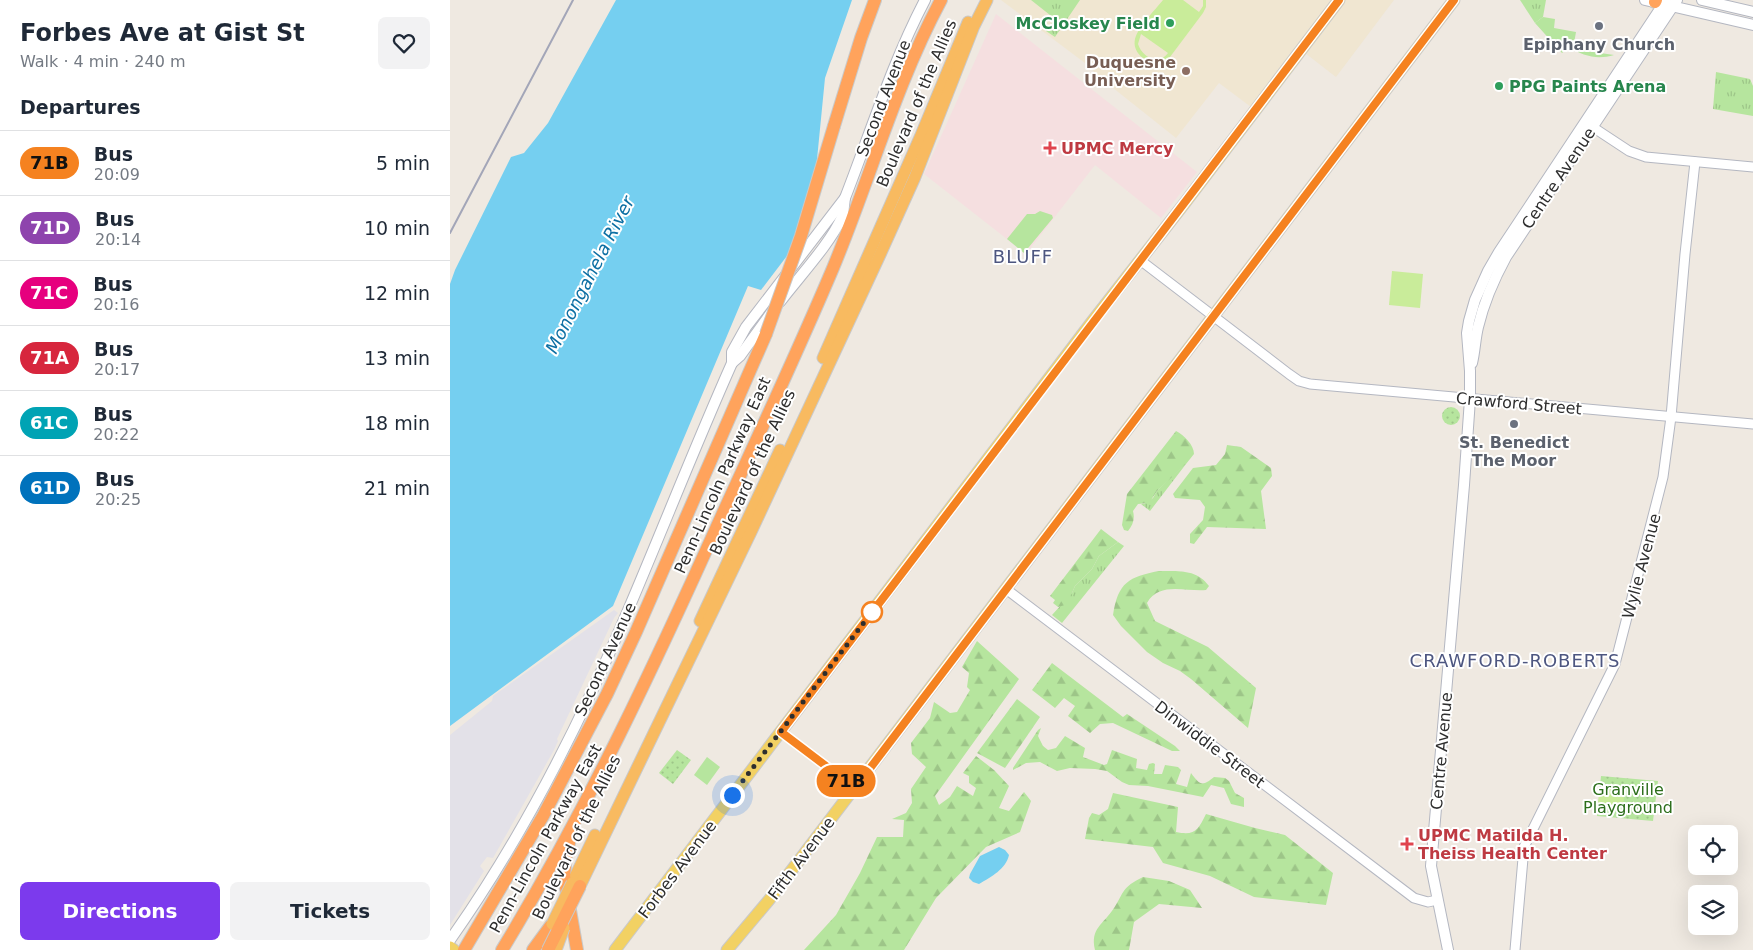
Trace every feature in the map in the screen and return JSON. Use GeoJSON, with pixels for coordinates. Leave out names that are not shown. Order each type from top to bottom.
{"type":"FeatureCollection","features":[{"type":"Feature","properties":{"kind":"highway","name":"Penn-Lincoln Parkway East"},"geometry":{"type":"LineString","coordinates":[[464,950],[548,808],[607,694],[640,623],[766,334],[793,261],[861,38],[875,0]]}},
{"type":"Feature","properties":{"kind":"highway","name":"Penn-Lincoln Parkway East"},"geometry":{"type":"LineString","coordinates":[[502,950],[579,813],[656,661],[820,298],[900,88],[941,0]]}},
{"type":"Feature","properties":{"kind":"highway","name":"Boulevard of the Allies"},"geometry":{"type":"LineString","coordinates":[[556,950],[576,884],[822,361],[978,0]]}},
{"type":"Feature","properties":{"kind":"highway","name":"Boulevard of the Allies"},"geometry":{"type":"LineString","coordinates":[[537,950],[576,884],[752,532],[879,258],[914,177],[974,26],[987,0]]}},
{"type":"Feature","properties":{"kind":"highway"},"geometry":{"type":"LineString","coordinates":[[577,950],[564,876],[566,856],[579,813]]}},
{"type":"Feature","properties":{"kind":"highway"},"geometry":{"type":"LineString","coordinates":[[455,950],[508,875]]}},
{"type":"Feature","properties":{"kind":"highway"},"geometry":{"type":"LineString","coordinates":[[548,950],[576,884]]}},
{"type":"Feature","properties":{"kind":"highway"},"geometry":{"type":"LineString","coordinates":[[533,950],[552,924]]}},
{"type":"Feature","properties":{"kind":"main road","name":"Second Avenue"},"geometry":{"type":"LineString","coordinates":[[450,940],[488,883],[522,825],[581,713],[626,616],[732,363],[732,352],[746,327],[845,198],[893,68],[925,0]]}},
{"type":"Feature","properties":{"kind":"main road","name":"Forbes Avenue"},"geometry":{"type":"LineString","coordinates":[[615,950],[1339,0]]}},
{"type":"Feature","properties":{"kind":"main road","name":"Fifth Avenue"},"geometry":{"type":"LineString","coordinates":[[727,950],[769,900],[1454,0]]}},
{"type":"Feature","properties":{"kind":"main road"},"geometry":{"type":"LineString","coordinates":[[1702,0],[1753,12]]}},
{"type":"Feature","properties":{"kind":"main road"},"geometry":{"type":"LineString","coordinates":[[1662,2],[1753,25]]}},
{"type":"Feature","properties":{"kind":"main road","name":"Centre Avenue"},"geometry":{"type":"LineString","coordinates":[[1448,950],[1431,866],[1464,491],[1470,371],[1481,316],[1497,273],[1589,125],[1662,2]]}},
{"type":"Feature","properties":{"kind":"main road","name":"Centre Avenue"},"geometry":{"type":"LineString","coordinates":[[1589,125],[1662,2]]}},
{"type":"Feature","properties":{"kind":"main road"},"geometry":{"type":"LineString","coordinates":[[450,947],[455,950]]}},
{"type":"Feature","properties":{"kind":"street"},"geometry":{"type":"LineString","coordinates":[[1589,125],[1629,151],[1646,157],[1753,167]]}},
{"type":"Feature","properties":{"kind":"street","name":"Wylie Avenue"},"geometry":{"type":"LineString","coordinates":[[1515,950],[1524,847],[1615,664],[1663,477],[1671,417],[1695,162]]}},
{"type":"Feature","properties":{"kind":"street","name":"Crawford Street"},"geometry":{"type":"LineString","coordinates":[[1140,260],[1289,374],[1299,381],[1310,384],[1753,424]]}},
{"type":"Feature","properties":{"kind":"street","name":"Dinwiddie Street"},"geometry":{"type":"LineString","coordinates":[[1006,589],[1414,898],[1438,904]]}},
{"type":"Feature","properties":{"kind":"shaded area","name":"Duquesne University"},"geometry":{"type":"Polygon","coordinates":[[[1001,0],[1332,0],[1251,107],[1219,83],[1176,138],[1098,76],[1089,66],[1001,0]]]}},
{"type":"Feature","properties":{"kind":"shaded area"},"geometry":{"type":"Polygon","coordinates":[[[1343,0],[1394,0],[1336,77],[1305,53],[1343,0]]]}},
{"type":"Feature","properties":{"kind":"shaded area","name":"UPMC Mercy"},"geometry":{"type":"Polygon","coordinates":[[[996,14],[1197,172],[1161,218],[1095,165],[1026,254],[924,174],[996,14]]]}},
{"type":"Feature","properties":{"kind":"shaded area"},"geometry":{"type":"Polygon","coordinates":[[[614,610],[618,613],[557,739],[554,750],[493,858],[487,857],[480,866],[484,871],[450,925],[450,735],[492,701],[493,696],[614,610]]]}},
{"type":"Feature","properties":{"kind":"green space"},"geometry":{"type":"Polygon","coordinates":[[[1031,0],[1080,0],[1055,37],[1046,31],[1055,19],[1031,0]]]}},
{"type":"Feature","properties":{"kind":"green space","name":"McCloskey Field"},"geometry":{"type":"Polygon","coordinates":[[[1163,0],[1183,0],[1199,12],[1203,6],[1203,0],[1206,0],[1206,7],[1170,57],[1164,61],[1152,62],[1146,60],[1137,51],[1135,39],[1143,24],[1163,0]],[[1141,34],[1138,44],[1147,56],[1160,59],[1168,53],[1141,34]]]}},
{"type":"Feature","properties":{"kind":"green space"},"geometry":{"type":"Polygon","coordinates":[[[1520,0],[1546,0],[1543,17],[1535,23],[1520,0]]]}},
{"type":"Feature","properties":{"kind":"green space"},"geometry":{"type":"Polygon","coordinates":[[[1543,17],[1555,19],[1554,28],[1576,32],[1573,49],[1614,55],[1590,56],[1580,53],[1569,47],[1562,53],[1535,23],[1543,17]]]}},
{"type":"Feature","properties":{"kind":"green space"},"geometry":{"type":"Polygon","coordinates":[[[1716,72],[1750,79],[1753,86],[1753,116],[1713,109],[1716,72]]]}},
{"type":"Feature","properties":{"kind":"green space"},"geometry":{"type":"Polygon","coordinates":[[[1040,211],[1052,215],[1053,218],[1024,253],[1007,239],[1027,214],[1035,214],[1040,211]]]}},
{"type":"Feature","properties":{"kind":"green space"},"geometry":{"type":"Polygon","coordinates":[[[1392,271],[1423,274],[1420,308],[1389,305],[1392,271]]]}},
{"type":"Feature","properties":{"kind":"green space"},"geometry":{"type":"Polygon","coordinates":[[[1451,407],[1457,410],[1460,416],[1457,422],[1451,425],[1445,422],[1442,416],[1445,410],[1451,407]]]}},
{"type":"Feature","properties":{"kind":"green space"},"geometry":{"type":"Polygon","coordinates":[[[1176,431],[1188,441],[1194,454],[1157,491],[1149,503],[1138,504],[1133,511],[1134,519],[1131,526],[1128,531],[1124,530],[1122,525],[1127,494],[1176,431]]]}},
{"type":"Feature","properties":{"kind":"green space"},"geometry":{"type":"Polygon","coordinates":[[[1227,445],[1241,447],[1271,468],[1272,476],[1261,491],[1266,529],[1207,527],[1194,544],[1190,543],[1190,534],[1203,520],[1205,507],[1200,500],[1175,498],[1173,494],[1193,468],[1216,465],[1225,454],[1227,445]]]}},
{"type":"Feature","properties":{"kind":"green space"},"geometry":{"type":"Polygon","coordinates":[[[1186,464],[1150,511],[1141,504],[1153,498],[1157,491],[1186,464]]]}},
{"type":"Feature","properties":{"kind":"green space"},"geometry":{"type":"Polygon","coordinates":[[[1101,529],[1118,542],[1099,556],[1092,569],[1075,586],[1065,605],[1058,607],[1053,603],[1055,600],[1050,596],[1101,529]]]}},
{"type":"Feature","properties":{"kind":"green space"},"geometry":{"type":"Polygon","coordinates":[[[1118,542],[1124,546],[1062,623],[1052,615],[1072,593],[1075,586],[1092,569],[1099,556],[1118,542]]]}},
{"type":"Feature","properties":{"kind":"green space"},"geometry":{"type":"Polygon","coordinates":[[[1159,571],[1187,572],[1199,576],[1209,586],[1206,590],[1174,589],[1158,592],[1147,603],[1155,621],[1208,647],[1256,688],[1248,728],[1191,679],[1147,652],[1121,626],[1113,615],[1118,595],[1127,583],[1140,576],[1159,571]]]}},
{"type":"Feature","properties":{"kind":"green space"},"geometry":{"type":"Polygon","coordinates":[[[977,641],[1019,679],[935,796],[939,805],[950,797],[957,786],[973,796],[976,788],[969,783],[969,776],[963,773],[976,756],[994,770],[1009,786],[999,808],[1009,811],[1024,792],[1031,801],[1020,832],[986,847],[936,898],[904,950],[804,950],[836,915],[860,873],[877,837],[903,837],[904,820],[892,819],[906,813],[912,803],[911,789],[926,767],[912,754],[911,743],[930,718],[934,702],[950,713],[957,712],[970,690],[967,687],[969,673],[962,667],[977,641]]]}},
{"type":"Feature","properties":{"kind":"green space"},"geometry":{"type":"Polygon","coordinates":[[[1052,663],[1123,717],[1127,714],[1180,751],[1172,751],[1113,723],[1100,724],[1090,733],[1068,716],[1075,706],[1064,698],[1055,708],[1032,690],[1052,663]]]}},
{"type":"Feature","properties":{"kind":"green space"},"geometry":{"type":"Polygon","coordinates":[[[1017,699],[1040,717],[1005,768],[977,753],[1017,699]]]}},
{"type":"Feature","properties":{"kind":"green space"},"geometry":{"type":"Polygon","coordinates":[[[1041,728],[1038,736],[1043,746],[1048,750],[1056,748],[1065,736],[1085,748],[1083,757],[1104,765],[1107,764],[1112,750],[1137,759],[1136,768],[1147,770],[1149,764],[1155,764],[1154,774],[1162,774],[1165,765],[1178,767],[1181,770],[1176,784],[1187,787],[1191,773],[1201,783],[1207,782],[1214,777],[1225,778],[1229,781],[1235,793],[1244,798],[1244,807],[1231,804],[1224,788],[1211,785],[1203,797],[1148,786],[1129,785],[1107,771],[1095,769],[1070,768],[1057,771],[1040,762],[1026,763],[1013,770],[1041,728]]]}},
{"type":"Feature","properties":{"kind":"green space"},"geometry":{"type":"Polygon","coordinates":[[[677,750],[691,760],[673,784],[659,773],[677,750]]]}},
{"type":"Feature","properties":{"kind":"green space"},"geometry":{"type":"Polygon","coordinates":[[[707,757],[720,767],[707,785],[694,775],[707,757]]]}},
{"type":"Feature","properties":{"kind":"green space","name":"Granville Playground"},"geometry":{"type":"Polygon","coordinates":[[[1601,776],[1658,781],[1653,821],[1597,816],[1601,776]]]}},
{"type":"Feature","properties":{"kind":"green space"},"geometry":{"type":"Polygon","coordinates":[[[1600,786],[1625,788],[1623,807],[1598,804],[1600,786]]]}},
{"type":"Feature","properties":{"kind":"green space"},"geometry":{"type":"Polygon","coordinates":[[[1113,793],[1178,807],[1176,832],[1192,832],[1198,828],[1206,814],[1285,835],[1333,873],[1326,905],[1254,897],[1210,876],[1163,863],[1153,847],[1085,839],[1089,818],[1092,813],[1099,815],[1108,809],[1113,793]]]}},
{"type":"Feature","properties":{"kind":"green space"},"geometry":{"type":"Polygon","coordinates":[[[1143,877],[1169,881],[1190,890],[1202,908],[1159,904],[1134,922],[1129,950],[1095,950],[1094,937],[1098,927],[1110,914],[1127,887],[1143,877]]]}},
{"type":"Feature","properties":{"kind":"water","name":"Monongahela River"},"geometry":{"type":"Polygon","coordinates":[[[616,0],[852,0],[825,78],[813,200],[796,244],[761,290],[748,286],[613,606],[450,726],[450,284],[455,270],[511,157],[524,153],[548,123],[616,0]]]}},
{"type":"Feature","properties":{"kind":"water"},"geometry":{"type":"Polygon","coordinates":[[[999,847],[1009,855],[1005,864],[979,884],[973,882],[969,878],[970,874],[980,856],[999,847]]]}},
{"type":"Feature","properties":{"kind":"railway"},"geometry":{"type":"LineString","coordinates":[[450,233],[573,0]]}},
{"type":"Feature","properties":{"kind":"bus line","name":"71B"},"geometry":{"type":"LineString","coordinates":[[1339,0],[781,732],[855,788],[1454,0]]}},
{"type":"Feature","properties":{"kind":"place","name":"McCloskey Field"},"geometry":{"type":"Point","coordinates":[1170,23]}},
{"type":"Feature","properties":{"kind":"place","name":"Epiphany Church"},"geometry":{"type":"Point","coordinates":[1599,26]}},
{"type":"Feature","properties":{"kind":"place","name":"Duquesne University"},"geometry":{"type":"Point","coordinates":[1186,71]}},
{"type":"Feature","properties":{"kind":"place","name":"PPG Paints Arena"},"geometry":{"type":"Point","coordinates":[1499,86]}},
{"type":"Feature","properties":{"kind":"place","name":"UPMC Mercy"},"geometry":{"type":"Point","coordinates":[1050,148]}},
{"type":"Feature","properties":{"kind":"place","name":"St. Benedict The Moor"},"geometry":{"type":"Point","coordinates":[1514,424]}},
{"type":"Feature","properties":{"kind":"place","name":"UPMC Matilda H. Theiss Health Center"},"geometry":{"type":"Point","coordinates":[1407,844]}},
{"type":"Feature","properties":{"kind":"district","name":"BLUFF"},"geometry":{"type":"Point","coordinates":[1023,257]}},
{"type":"Feature","properties":{"kind":"district","name":"CRAWFORD-ROBERTS"},"geometry":{"type":"Point","coordinates":[1515,661]}},
{"type":"Feature","properties":{"kind":"route"},"geometry":{"type":"LineString","coordinates":[[732,795],[872,612]]}}]}
